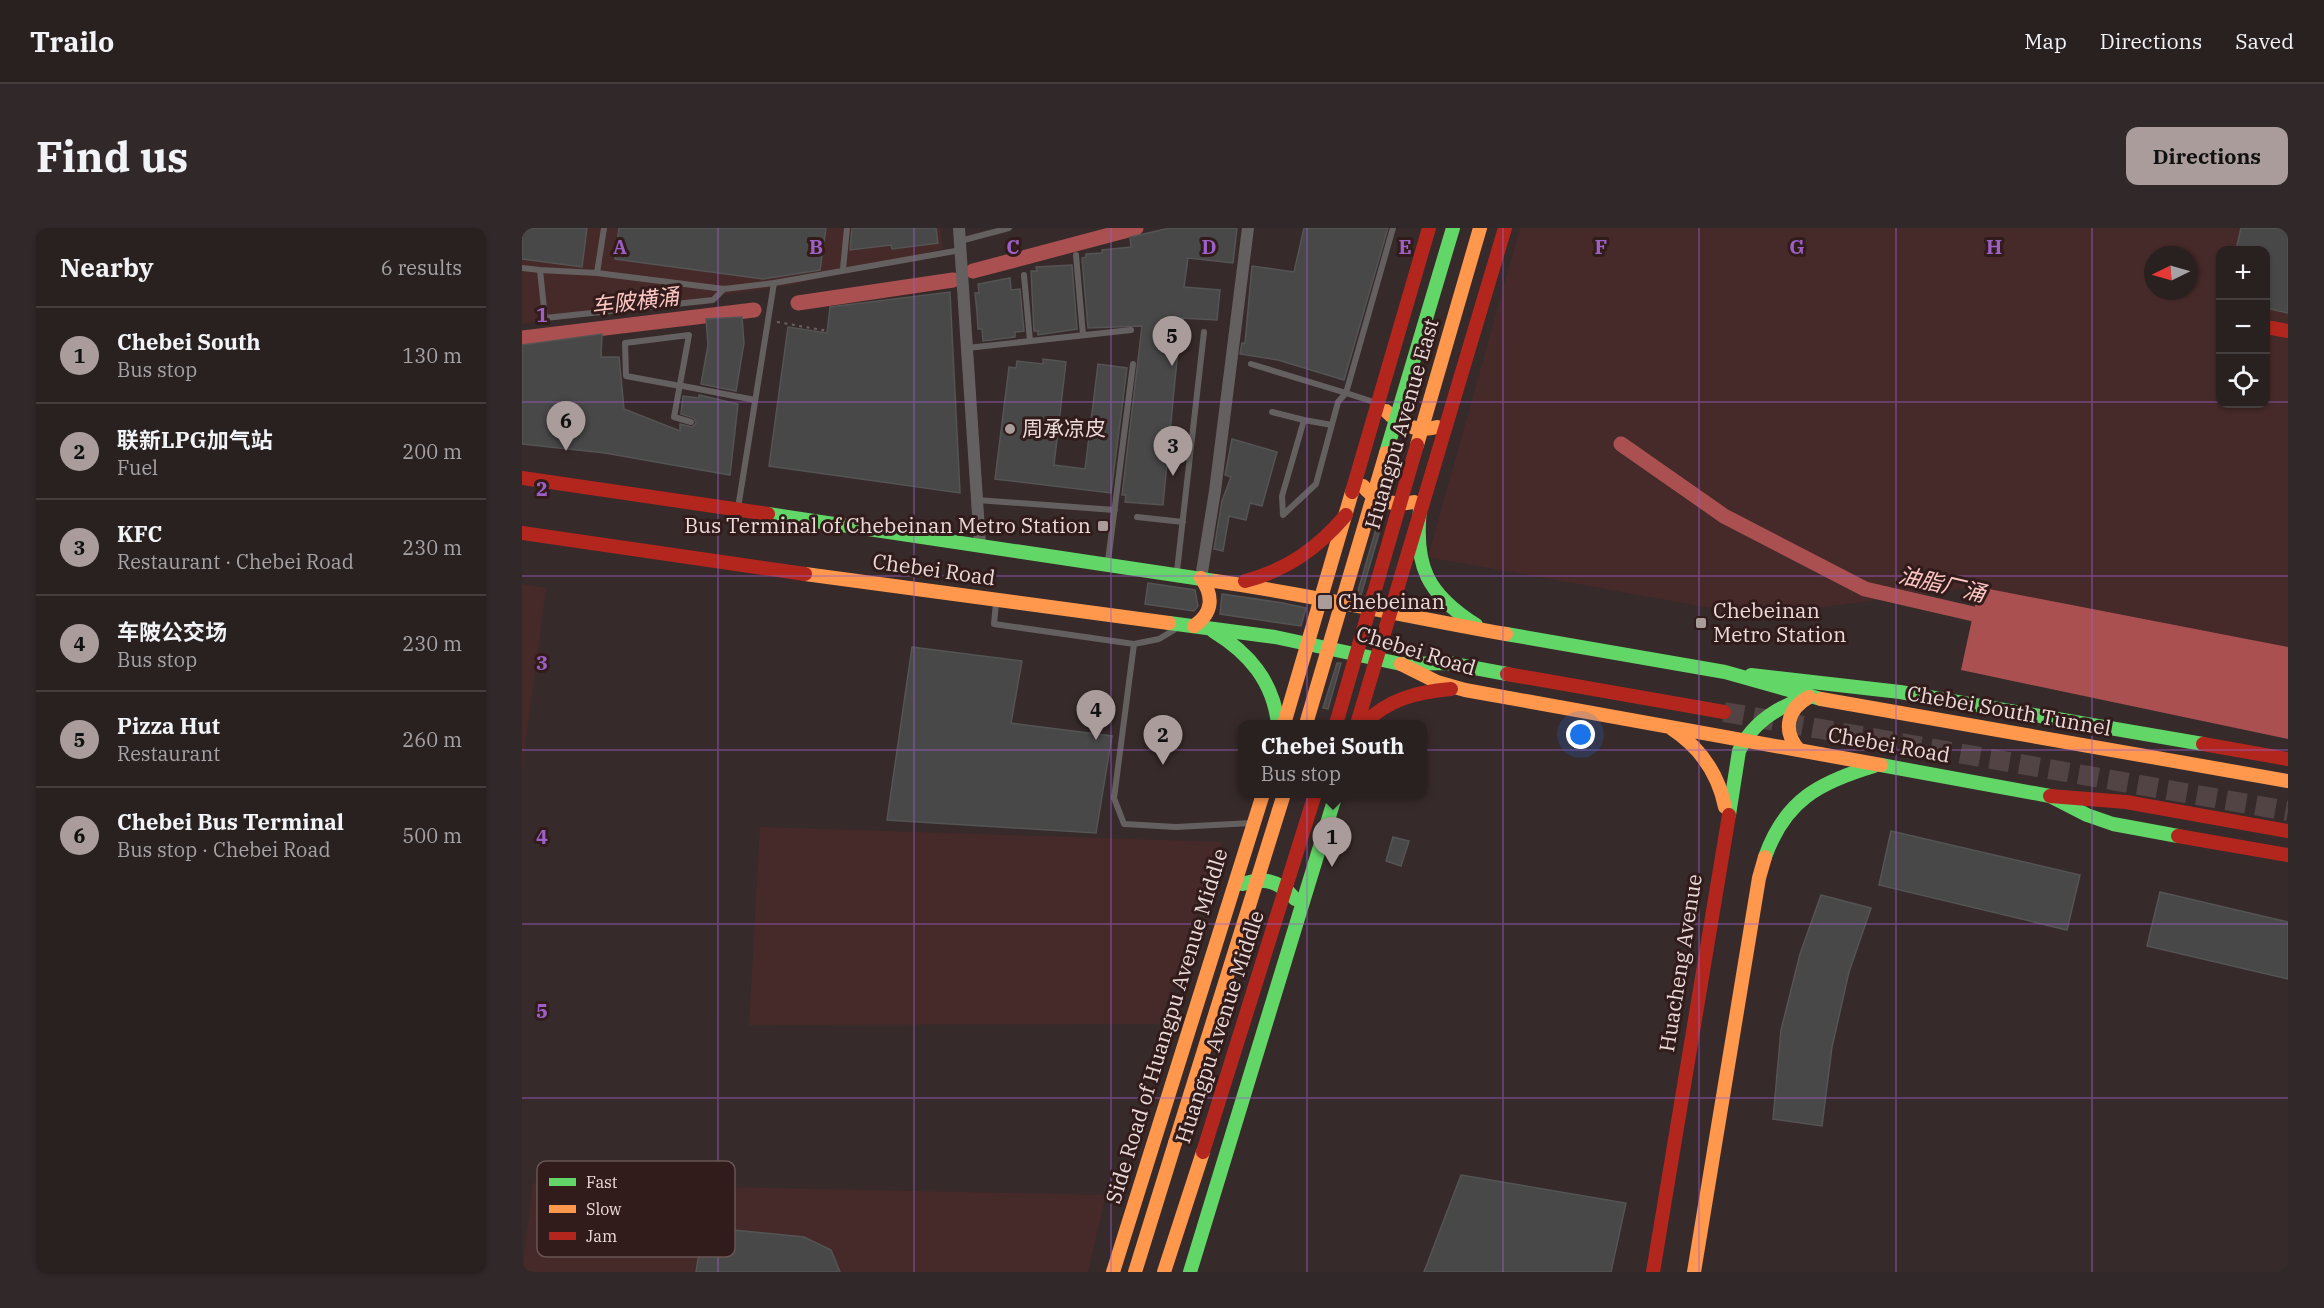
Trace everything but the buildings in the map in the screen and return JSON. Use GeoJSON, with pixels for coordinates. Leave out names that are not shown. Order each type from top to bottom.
{"type":"FeatureCollection","features":[{"type":"Feature","properties":{"kind":"main road"},"geometry":{"type":"LineString","coordinates":[[1285,720],[1429,228]]}},
{"type":"Feature","properties":{"kind":"main road","name":"Huangpu Avenue East"},"geometry":{"type":"LineString","coordinates":[[1307,720],[1453,228]]}},
{"type":"Feature","properties":{"kind":"main road","name":"Huangpu Avenue East"},"geometry":{"type":"LineString","coordinates":[[1337,720],[1480,228]]}},
{"type":"Feature","properties":{"kind":"main road"},"geometry":{"type":"LineString","coordinates":[[1358,720],[1505,228]]}},
{"type":"Feature","properties":{"kind":"main road"},"geometry":{"type":"LineString","coordinates":[[2272,328],[2288,331]]}},
{"type":"Feature","properties":{"kind":"main road"},"geometry":{"type":"LineString","coordinates":[[1378,401],[1391,416],[1406,425],[1427,429],[1446,422]]}},
{"type":"Feature","properties":{"kind":"main road"},"geometry":{"type":"LineString","coordinates":[[1357,477],[1370,495],[1386,502],[1411,503],[1425,493]]}},
{"type":"Feature","properties":{"kind":"main road","name":"Chebei Road"},"geometry":{"type":"LineString","coordinates":[[522,478],[1235,583],[1320,598],[1390,614],[1725,672],[1867,687],[2288,759]]}},
{"type":"Feature","properties":{"kind":"main road"},"geometry":{"type":"LineString","coordinates":[[1420,509],[1417,549],[1421,568],[1431,587],[1457,614],[1492,632]]}},
{"type":"Feature","properties":{"kind":"main road"},"geometry":{"type":"LineString","coordinates":[[1235,583],[1259,578],[1298,560],[1329,536],[1346,515]]}},
{"type":"Feature","properties":{"kind":"main road","name":"Chebei Road"},"geometry":{"type":"LineString","coordinates":[[522,533],[693,559],[1307,643],[1401,664],[1437,682],[1465,690],[2049,796],[2087,815],[2113,824],[2288,855]]}},
{"type":"Feature","properties":{"kind":"main road"},"geometry":{"type":"LineString","coordinates":[[1201,578],[1209,590],[1212,604],[1206,617],[1194,626],[1239,649],[1261,673],[1275,702],[1277,720]]}},
{"type":"Feature","properties":{"kind":"main road"},"geometry":{"type":"LineString","coordinates":[[1401,664],[1448,663],[1724,712]]}},
{"type":"Feature","properties":{"kind":"main road","name":"Chebei South Tunnel"},"geometry":{"type":"LineString","coordinates":[[1725,672],[1809,697],[2288,782]]}},
{"type":"Feature","properties":{"kind":"main road"},"geometry":{"type":"LineString","coordinates":[[1368,720],[1375,713],[1400,698],[1428,691],[1465,690]]}},
{"type":"Feature","properties":{"kind":"main road"},"geometry":{"type":"LineString","coordinates":[[1743,740],[1773,714],[1809,697]]}},
{"type":"Feature","properties":{"kind":"main road"},"geometry":{"type":"LineString","coordinates":[[1799,750],[1790,738],[1788,722],[1798,704],[1809,697]]}},
{"type":"Feature","properties":{"kind":"main road"},"geometry":{"type":"LineString","coordinates":[[1668,726],[1686,738],[1709,764],[1721,789],[1727,814]]}},
{"type":"Feature","properties":{"kind":"main road","name":"Huacheng Avenue"},"geometry":{"type":"LineString","coordinates":[[1653,1272],[1727,814],[1737,758],[1743,740]]}},
{"type":"Feature","properties":{"kind":"main road"},"geometry":{"type":"LineString","coordinates":[[1694,1272],[1759,878],[1770,842],[1782,818],[1794,804],[1839,778],[1877,765]]}},
{"type":"Feature","properties":{"kind":"main road"},"geometry":{"type":"LineString","coordinates":[[2049,796],[2117,801],[2288,831]]}},
{"type":"Feature","properties":{"kind":"main road","name":"Side Road of Huangpu Avenue Middle"},"geometry":{"type":"LineString","coordinates":[[1113,1272],[1262,798]]}},
{"type":"Feature","properties":{"kind":"main road","name":"Huangpu Avenue Middle"},"geometry":{"type":"LineString","coordinates":[[1135,1272],[1283,798]]}},
{"type":"Feature","properties":{"kind":"main road","name":"Huangpu Avenue Middle"},"geometry":{"type":"LineString","coordinates":[[1164,1272],[1314,798]]}},
{"type":"Feature","properties":{"kind":"main road"},"geometry":{"type":"LineString","coordinates":[[1190,1272],[1335,798]]}},
{"type":"Feature","properties":{"kind":"main road"},"geometry":{"type":"LineString","coordinates":[[1232,890],[1251,881],[1274,882],[1291,894],[1300,912]]}},
{"type":"Feature","properties":{"kind":"street"},"geometry":{"type":"LineString","coordinates":[[959,228],[980,545]]}},
{"type":"Feature","properties":{"kind":"street"},"geometry":{"type":"LineString","coordinates":[[1201,578],[1215,491],[1248,228]]}},
{"type":"Feature","properties":{"kind":"lane"},"geometry":{"type":"LineString","coordinates":[[597,273],[604,228]]}},
{"type":"Feature","properties":{"kind":"lane"},"geometry":{"type":"LineString","coordinates":[[843,269],[847,228]]}},
{"type":"Feature","properties":{"kind":"lane"},"geometry":{"type":"LineString","coordinates":[[522,268],[597,273],[724,289],[774,283],[961,246],[1009,228]]}},
{"type":"Feature","properties":{"kind":"lane"},"geometry":{"type":"LineString","coordinates":[[1304,420],[1282,496],[1282,515],[1316,484],[1338,402],[1346,393],[1393,228]]}},
{"type":"Feature","properties":{"kind":"lane"},"geometry":{"type":"LineString","coordinates":[[1076,255],[1083,336]]}},
{"type":"Feature","properties":{"kind":"lane"},"geometry":{"type":"LineString","coordinates":[[540,270],[545,318],[713,300],[724,289]]}},
{"type":"Feature","properties":{"kind":"lane"},"geometry":{"type":"LineString","coordinates":[[1024,275],[1030,341]]}},
{"type":"Feature","properties":{"kind":"lane"},"geometry":{"type":"LineString","coordinates":[[738,509],[774,283]]}},
{"type":"Feature","properties":{"kind":"lane"},"geometry":{"type":"LineString","coordinates":[[967,348],[1131,330]]}},
{"type":"Feature","properties":{"kind":"lane"},"geometry":{"type":"LineString","coordinates":[[1177,574],[1204,332]]}},
{"type":"Feature","properties":{"kind":"lane"},"geometry":{"type":"LineString","coordinates":[[691,422],[674,417],[680,386],[689,335],[625,343],[626,376],[680,386],[755,400]]}},
{"type":"Feature","properties":{"kind":"lane"},"geometry":{"type":"LineString","coordinates":[[1108,564],[1133,364]]}},
{"type":"Feature","properties":{"kind":"lane"},"geometry":{"type":"LineString","coordinates":[[1251,364],[1378,401]]}},
{"type":"Feature","properties":{"kind":"lane"},"geometry":{"type":"LineString","coordinates":[[1272,412],[1332,424]]}},
{"type":"Feature","properties":{"kind":"lane"},"geometry":{"type":"LineString","coordinates":[[977,500],[1115,510]]}},
{"type":"Feature","properties":{"kind":"lane"},"geometry":{"type":"LineString","coordinates":[[1137,517],[1183,522]]}},
{"type":"Feature","properties":{"kind":"lane"},"geometry":{"type":"LineString","coordinates":[[997,600],[994,624],[1134,644],[1159,639],[1194,626]]}},
{"type":"Feature","properties":{"kind":"lane"},"geometry":{"type":"LineString","coordinates":[[1134,644],[1114,798],[1124,824],[1176,827],[1254,823]]}},
{"type":"Feature","properties":{"kind":"path"},"geometry":{"type":"LineString","coordinates":[[768,321],[828,331]]}},
{"type":"Feature","properties":{"kind":"shaded area"},"geometry":{"type":"Polygon","coordinates":[[[522,228],[941,228],[943,249],[791,285],[522,324],[522,228]]]}},
{"type":"Feature","properties":{"kind":"shaded area"},"geometry":{"type":"Polygon","coordinates":[[[1520,228],[2288,228],[2288,647],[1979,587],[1755,616],[1428,557],[1520,228]]]}},
{"type":"Feature","properties":{"kind":"shaded area"},"geometry":{"type":"Polygon","coordinates":[[[522,584],[546,588],[522,768],[522,584]]]}},
{"type":"Feature","properties":{"kind":"shaded area"},"geometry":{"type":"Polygon","coordinates":[[[1979,587],[2288,647],[2288,739],[1961,670],[1979,587]]]}},
{"type":"Feature","properties":{"kind":"shaded area"},"geometry":{"type":"Polygon","coordinates":[[[760,827],[1223,842],[1159,1024],[749,1025],[760,827]]]}},
{"type":"Feature","properties":{"kind":"shaded area"},"geometry":{"type":"Polygon","coordinates":[[[533,1183],[537,1183],[537,1257],[735,1257],[735,1187],[1106,1195],[1088,1272],[522,1272],[533,1183]]]}},
{"type":"Feature","properties":{"kind":"waterway","name":"车陂横涌"},"geometry":{"type":"LineString","coordinates":[[973,271],[1136,228]]}},
{"type":"Feature","properties":{"kind":"waterway","name":"车陂横涌"},"geometry":{"type":"LineString","coordinates":[[798,303],[953,280]]}},
{"type":"Feature","properties":{"kind":"waterway","name":"车陂横涌"},"geometry":{"type":"LineString","coordinates":[[522,338],[754,310]]}},
{"type":"Feature","properties":{"kind":"waterway","name":"油脂厂涌"},"geometry":{"type":"LineString","coordinates":[[1621,444],[1724,516],[1865,589],[1991,618]]}},
{"type":"Feature","properties":{"kind":"tunnel"},"geometry":{"type":"LineString","coordinates":[[1724,712],[2288,811]]}},
{"type":"Feature","properties":{"kind":"traffic: fast"},"geometry":{"type":"LineString","coordinates":[[1386,453],[1453,228]]}},
{"type":"Feature","properties":{"kind":"traffic: fast"},"geometry":{"type":"LineString","coordinates":[[1420,509],[1419,547],[1427,577],[1446,602],[1476,625]]}},
{"type":"Feature","properties":{"kind":"traffic: fast"},"geometry":{"type":"LineString","coordinates":[[768,514],[1215,581]]}},
{"type":"Feature","properties":{"kind":"traffic: fast"},"geometry":{"type":"LineString","coordinates":[[1169,623],[1275,637],[1401,664],[1448,663],[1507,674]]}},
{"type":"Feature","properties":{"kind":"traffic: fast"},"geometry":{"type":"LineString","coordinates":[[1213,631],[1238,649],[1265,681],[1271,694],[1277,720]]}},
{"type":"Feature","properties":{"kind":"traffic: fast"},"geometry":{"type":"LineString","coordinates":[[1506,634],[1725,672],[1821,699]]}},
{"type":"Feature","properties":{"kind":"traffic: fast"},"geometry":{"type":"LineString","coordinates":[[1751,675],[1900,692],[2203,744]]}},
{"type":"Feature","properties":{"kind":"traffic: fast"},"geometry":{"type":"LineString","coordinates":[[1729,815],[1739,751],[1744,741],[1766,718],[1804,698]]}},
{"type":"Feature","properties":{"kind":"traffic: fast"},"geometry":{"type":"LineString","coordinates":[[1881,765],[2050,796],[2087,815],[2113,824],[2178,836]]}},
{"type":"Feature","properties":{"kind":"traffic: fast"},"geometry":{"type":"LineString","coordinates":[[1765,857],[1783,821],[1807,796],[1837,779],[1874,766]]}},
{"type":"Feature","properties":{"kind":"traffic: fast"},"geometry":{"type":"LineString","coordinates":[[1190,1272],[1335,798]]}},
{"type":"Feature","properties":{"kind":"traffic: fast"},"geometry":{"type":"LineString","coordinates":[[1243,884],[1258,881],[1272,882],[1284,888],[1295,899]]}},
{"type":"Feature","properties":{"kind":"traffic: slow"},"geometry":{"type":"LineString","coordinates":[[1417,445],[1480,228]]}},
{"type":"Feature","properties":{"kind":"traffic: slow"},"geometry":{"type":"LineString","coordinates":[[1386,411],[1403,424],[1423,429],[1437,427]]}},
{"type":"Feature","properties":{"kind":"traffic: slow"},"geometry":{"type":"LineString","coordinates":[[1307,720],[1386,453]]}},
{"type":"Feature","properties":{"kind":"traffic: slow"},"geometry":{"type":"LineString","coordinates":[[1363,486],[1374,496],[1386,502],[1414,502]]}},
{"type":"Feature","properties":{"kind":"traffic: slow"},"geometry":{"type":"LineString","coordinates":[[1285,720],[1352,492]]}},
{"type":"Feature","properties":{"kind":"traffic: slow"},"geometry":{"type":"LineString","coordinates":[[805,574],[1169,623]]}},
{"type":"Feature","properties":{"kind":"traffic: slow"},"geometry":{"type":"LineString","coordinates":[[1194,626],[1205,616],[1210,604],[1208,591],[1201,578]]}},
{"type":"Feature","properties":{"kind":"traffic: slow"},"geometry":{"type":"LineString","coordinates":[[1215,581],[1506,634]]}},
{"type":"Feature","properties":{"kind":"traffic: slow"},"geometry":{"type":"LineString","coordinates":[[1401,664],[1437,682],[1465,690],[1881,765]]}},
{"type":"Feature","properties":{"kind":"traffic: slow"},"geometry":{"type":"LineString","coordinates":[[1799,750],[1790,735],[1789,721],[1796,708],[1809,697]]}},
{"type":"Feature","properties":{"kind":"traffic: slow"},"geometry":{"type":"LineString","coordinates":[[1821,699],[2288,781]]}},
{"type":"Feature","properties":{"kind":"traffic: slow"},"geometry":{"type":"LineString","coordinates":[[1672,729],[1692,744],[1707,762],[1718,783],[1725,807]]}},
{"type":"Feature","properties":{"kind":"traffic: slow"},"geometry":{"type":"LineString","coordinates":[[1113,1272],[1262,798]]}},
{"type":"Feature","properties":{"kind":"traffic: slow"},"geometry":{"type":"LineString","coordinates":[[1175,1143],[1283,798]]}},
{"type":"Feature","properties":{"kind":"traffic: slow"},"geometry":{"type":"LineString","coordinates":[[1694,1272],[1759,878],[1765,857]]}},
{"type":"Feature","properties":{"kind":"traffic: slow"},"geometry":{"type":"LineString","coordinates":[[1135,1272],[1175,1143]]}},
{"type":"Feature","properties":{"kind":"traffic: slow"},"geometry":{"type":"LineString","coordinates":[[1164,1272],[1203,1152]]}},
{"type":"Feature","properties":{"kind":"traffic: jam"},"geometry":{"type":"LineString","coordinates":[[1352,492],[1429,228]]}},
{"type":"Feature","properties":{"kind":"traffic: jam"},"geometry":{"type":"LineString","coordinates":[[1358,720],[1505,228]]}},
{"type":"Feature","properties":{"kind":"traffic: jam"},"geometry":{"type":"LineString","coordinates":[[2272,328],[2288,331]]}},
{"type":"Feature","properties":{"kind":"traffic: jam"},"geometry":{"type":"LineString","coordinates":[[1337,720],[1417,445]]}},
{"type":"Feature","properties":{"kind":"traffic: jam"},"geometry":{"type":"LineString","coordinates":[[522,478],[768,514]]}},
{"type":"Feature","properties":{"kind":"traffic: jam"},"geometry":{"type":"LineString","coordinates":[[1245,581],[1275,571],[1301,556],[1324,538],[1346,515]]}},
{"type":"Feature","properties":{"kind":"traffic: jam"},"geometry":{"type":"LineString","coordinates":[[522,533],[805,574]]}},
{"type":"Feature","properties":{"kind":"traffic: jam"},"geometry":{"type":"LineString","coordinates":[[1507,674],[1724,712]]}},
{"type":"Feature","properties":{"kind":"traffic: jam"},"geometry":{"type":"LineString","coordinates":[[1368,720],[1383,708],[1404,698],[1451,689]]}},
{"type":"Feature","properties":{"kind":"traffic: jam"},"geometry":{"type":"LineString","coordinates":[[2203,744],[2288,759]]}},
{"type":"Feature","properties":{"kind":"traffic: jam"},"geometry":{"type":"LineString","coordinates":[[2050,796],[2126,802],[2288,831]]}},
{"type":"Feature","properties":{"kind":"traffic: jam"},"geometry":{"type":"LineString","coordinates":[[1203,1152],[1314,798]]}},
{"type":"Feature","properties":{"kind":"traffic: jam"},"geometry":{"type":"LineString","coordinates":[[1653,1272],[1729,815]]}},
{"type":"Feature","properties":{"kind":"traffic: jam"},"geometry":{"type":"LineString","coordinates":[[2178,836],[2288,855]]}},
{"type":"Feature","properties":{"kind":"place","name":"Pizza Hut"},"geometry":{"type":"Point","coordinates":[1172,366]}},
{"type":"Feature","properties":{"kind":"place","name":"周承凉皮"},"geometry":{"type":"Point","coordinates":[1010,429]}},
{"type":"Feature","properties":{"kind":"place","name":"Chebei Bus Terminal"},"geometry":{"type":"Point","coordinates":[566,451]}},
{"type":"Feature","properties":{"kind":"place","name":"KFC"},"geometry":{"type":"Point","coordinates":[1173,476]}},
{"type":"Feature","properties":{"kind":"place","name":"Bus Terminal of Chebeinan Metro Station"},"geometry":{"type":"Point","coordinates":[1103,526]}},
{"type":"Feature","properties":{"kind":"place","name":"Chebeinan"},"geometry":{"type":"Point","coordinates":[1325,602]}},
{"type":"Feature","properties":{"kind":"place","name":"Chebeinan Metro Station"},"geometry":{"type":"Point","coordinates":[1701,623]}},
{"type":"Feature","properties":{"kind":"place","name":"车陂公交场"},"geometry":{"type":"Point","coordinates":[1096,740]}},
{"type":"Feature","properties":{"kind":"place","name":"联新LPG加气站"},"geometry":{"type":"Point","coordinates":[1163,765]}},
{"type":"Feature","properties":{"kind":"place","name":"Chebei South"},"geometry":{"type":"Point","coordinates":[1332,867]}}]}
